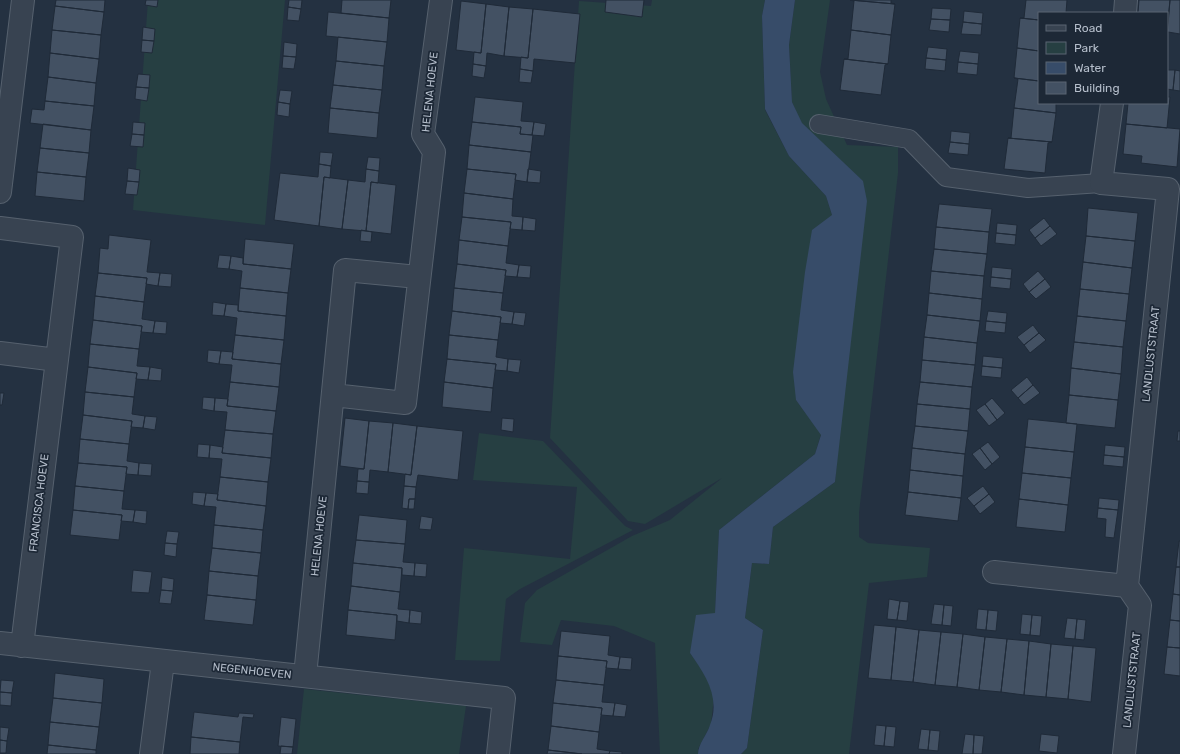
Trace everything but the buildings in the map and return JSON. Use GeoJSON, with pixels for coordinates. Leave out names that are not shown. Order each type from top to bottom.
{"type":"FeatureCollection","features":[{"type":"Feature","properties":{"kind":"street"},"geometry":{"type":"LineString","coordinates":[[0,192],[23,0]]}},
{"type":"Feature","properties":{"kind":"street","name":"HELENA HOEVE"},"geometry":{"type":"LineString","coordinates":[[333,395],[405,403],[418,277],[434,152],[423,134],[442,0]]}},
{"type":"Feature","properties":{"kind":"street"},"geometry":{"type":"LineString","coordinates":[[1125,12],[1126,0]]}},
{"type":"Feature","properties":{"kind":"street"},"geometry":{"type":"LineString","coordinates":[[1101,183],[1112,104]]}},
{"type":"Feature","properties":{"kind":"street","name":"LANDLUSTSTRAAT"},"geometry":{"type":"LineString","coordinates":[[1101,183],[1168,189],[1127,586],[1140,606],[1124,754]]}},
{"type":"Feature","properties":{"kind":"street","name":"FRANCISCA HOEVE"},"geometry":{"type":"LineString","coordinates":[[0,228],[72,237],[22,646]]}},
{"type":"Feature","properties":{"kind":"street","name":"HELENA HOEVE"},"geometry":{"type":"LineString","coordinates":[[305,676],[345,270],[418,277]]}},
{"type":"Feature","properties":{"kind":"street"},"geometry":{"type":"LineString","coordinates":[[0,353],[57,360]]}},
{"type":"Feature","properties":{"kind":"street"},"geometry":{"type":"LineString","coordinates":[[994,572],[1127,586]]}},
{"type":"Feature","properties":{"kind":"street","name":"NEGENHOEVEN"},"geometry":{"type":"LineString","coordinates":[[0,643],[163,662],[504,698],[498,754]]}},
{"type":"Feature","properties":{"kind":"street"},"geometry":{"type":"LineString","coordinates":[[151,754],[163,662]]}},
{"type":"Feature","properties":{"kind":"lane","name":"LANDLUSTSTRAAT"},"geometry":{"type":"LineString","coordinates":[[819,124],[909,139],[946,177],[1028,188],[1101,183]]}},
{"type":"Feature","properties":{"kind":"green space"},"geometry":{"type":"Polygon","coordinates":[[[148,0],[285,0],[265,225],[133,210],[148,0]]]}},
{"type":"Feature","properties":{"kind":"green space"},"geometry":{"type":"Polygon","coordinates":[[[652,0],[765,0],[762,16],[765,110],[789,156],[826,196],[832,215],[796,400],[821,434],[815,454],[719,530],[715,613],[690,653],[706,675],[714,697],[711,724],[698,749],[698,754],[660,754],[655,643],[614,626],[561,620],[552,645],[520,642],[525,603],[537,590],[632,536],[670,520],[722,478],[645,524],[628,521],[550,438],[579,1],[651,6],[652,0]]]}},
{"type":"Feature","properties":{"kind":"green space"},"geometry":{"type":"Polygon","coordinates":[[[795,0],[830,0],[820,72],[826,99],[847,145],[898,147],[898,173],[859,513],[859,537],[868,543],[930,548],[927,577],[869,583],[849,754],[741,754],[747,748],[763,630],[745,618],[752,563],[769,564],[773,527],[835,482],[862,181],[801,123],[792,102],[789,45],[795,0]]]}},
{"type":"Feature","properties":{"kind":"green space"},"geometry":{"type":"Polygon","coordinates":[[[479,433],[543,441],[625,526],[633,530],[520,589],[506,599],[500,661],[455,660],[464,548],[570,559],[577,487],[473,480],[479,433]]]}},
{"type":"Feature","properties":{"kind":"green space"},"geometry":{"type":"Polygon","coordinates":[[[304,689],[466,706],[459,754],[297,754],[304,689]]]}},
{"type":"Feature","properties":{"kind":"water"},"geometry":{"type":"Polygon","coordinates":[[[765,0],[795,0],[789,45],[792,102],[802,123],[863,181],[867,201],[835,482],[773,527],[769,564],[752,563],[745,618],[763,630],[747,748],[741,754],[698,754],[699,747],[710,725],[714,705],[710,687],[706,678],[690,653],[696,615],[715,613],[719,530],[815,454],[821,435],[796,400],[793,372],[805,272],[812,230],[832,215],[826,196],[789,156],[765,109],[762,16],[765,0]]]}}]}
